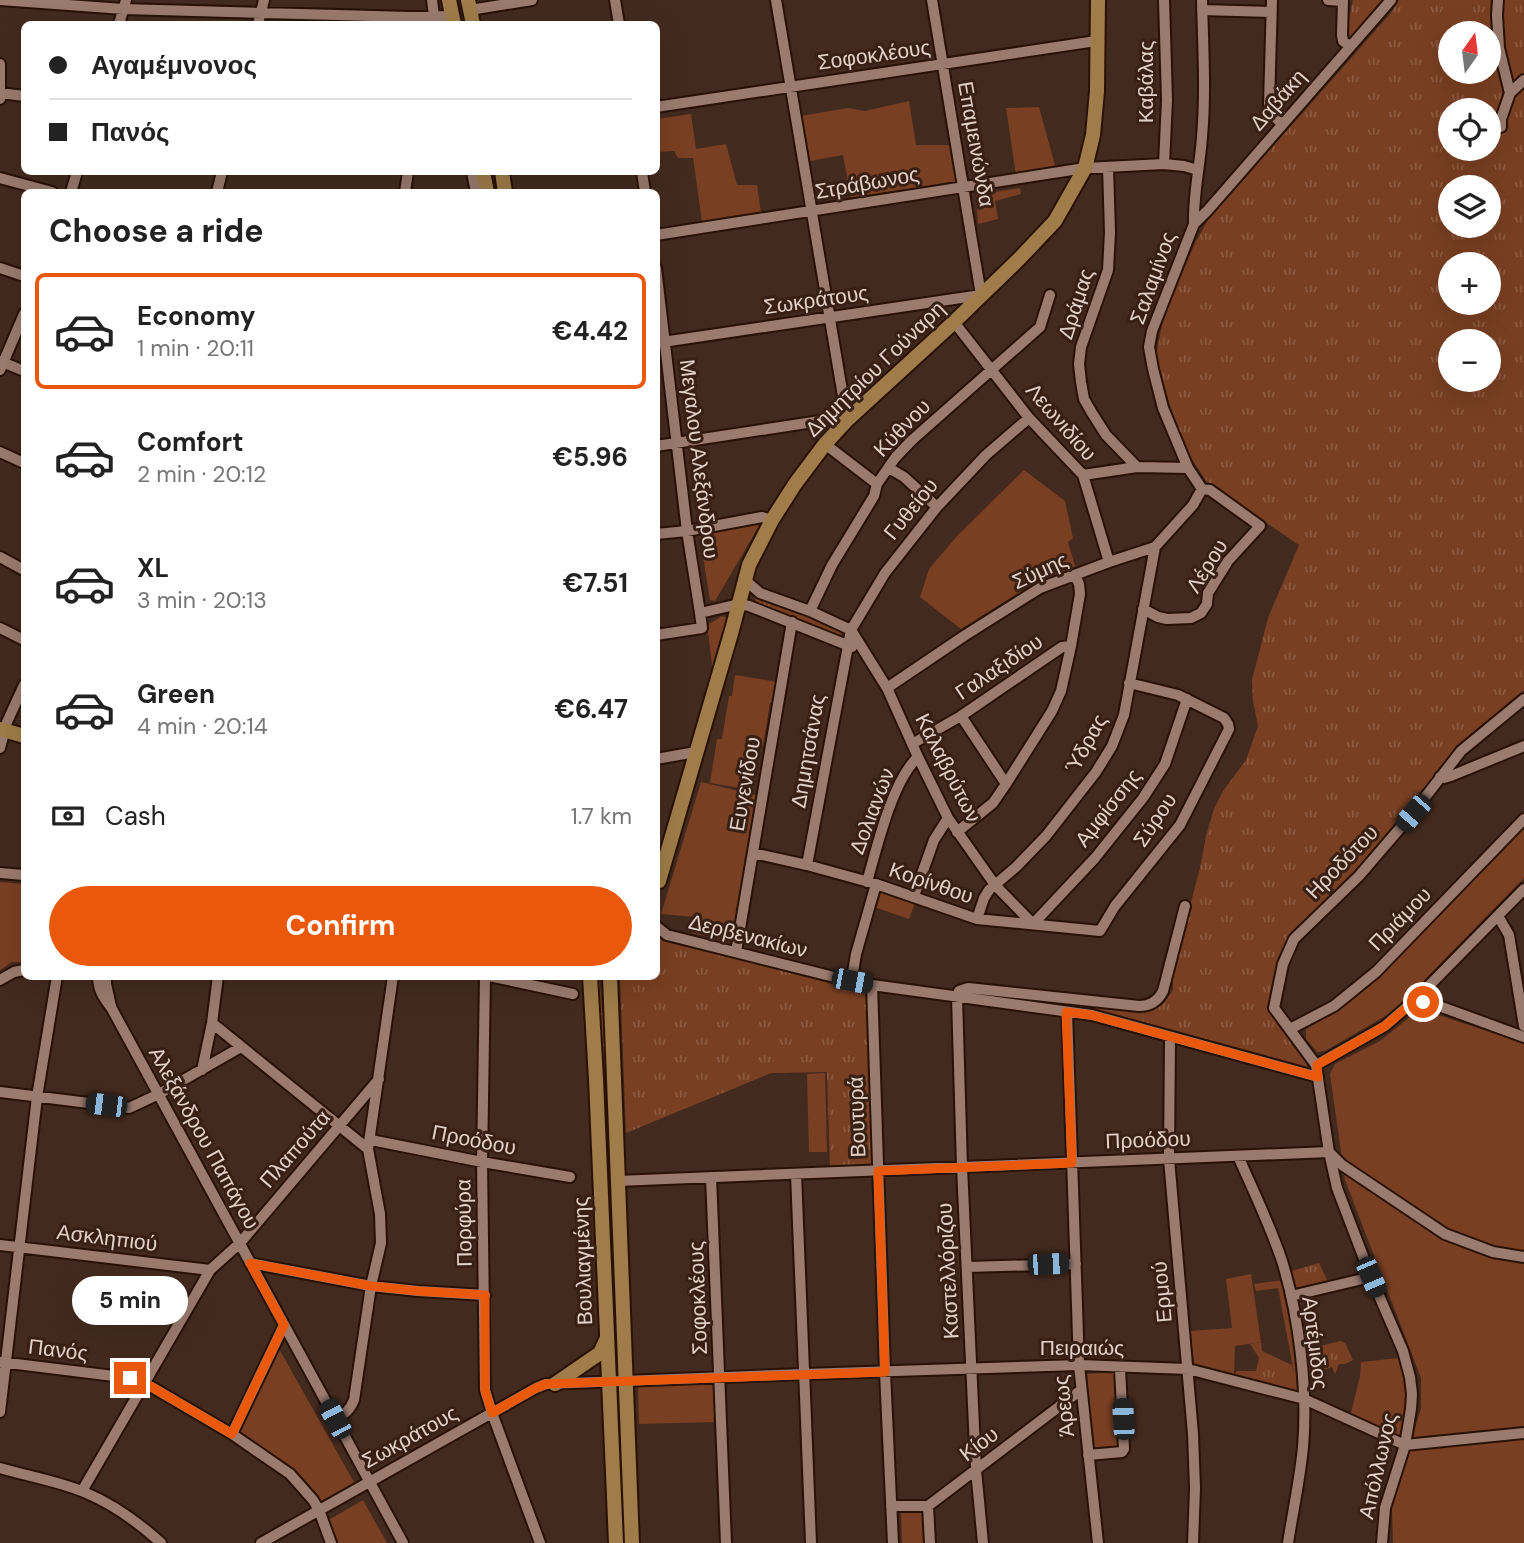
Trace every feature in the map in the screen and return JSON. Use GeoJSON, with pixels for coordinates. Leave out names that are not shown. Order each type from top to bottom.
{"type":"FeatureCollection","features":[{"type":"Feature","properties":{"kind":"main road"},"geometry":{"type":"LineString","coordinates":[[449,0],[453,20]]}},
{"type":"Feature","properties":{"kind":"main road","name":"Δημητρίου Γούναρη"},"geometry":{"type":"LineString","coordinates":[[660,871],[739,604],[748,565],[772,520],[795,484],[846,419],[954,322],[1055,221],[1085,168],[1093,135],[1097,91],[1098,0]]}},
{"type":"Feature","properties":{"kind":"main road"},"geometry":{"type":"LineString","coordinates":[[2,737],[21,736]]}},
{"type":"Feature","properties":{"kind":"main road"},"geometry":{"type":"LineString","coordinates":[[2,737],[21,745]]}},
{"type":"Feature","properties":{"kind":"main road","name":"Βουλιαγμένης"},"geometry":{"type":"LineString","coordinates":[[590,980],[616,1543]]}},
{"type":"Feature","properties":{"kind":"main road","name":"Βουλιαγμένης"},"geometry":{"type":"LineString","coordinates":[[610,980],[632,1543]]}},
{"type":"Feature","properties":{"kind":"main road"},"geometry":{"type":"LineString","coordinates":[[555,1384],[600,1353],[607,1336]]}},
{"type":"Feature","properties":{"kind":"street"},"geometry":{"type":"LineString","coordinates":[[0,0],[124,4],[261,13],[434,16],[453,20]]}},
{"type":"Feature","properties":{"kind":"street"},"geometry":{"type":"LineString","coordinates":[[259,21],[264,0]]}},
{"type":"Feature","properties":{"kind":"street"},"geometry":{"type":"LineString","coordinates":[[432,0],[434,16]]}},
{"type":"Feature","properties":{"kind":"street"},"geometry":{"type":"LineString","coordinates":[[471,11],[532,0]]}},
{"type":"Feature","properties":{"kind":"street"},"geometry":{"type":"LineString","coordinates":[[615,0],[618,21]]}},
{"type":"Feature","properties":{"kind":"street"},"geometry":{"type":"LineString","coordinates":[[660,445],[846,419],[776,0]]}},
{"type":"Feature","properties":{"kind":"street","name":"Επαμεινώνδα"},"geometry":{"type":"LineString","coordinates":[[932,0],[981,295]]}},
{"type":"Feature","properties":{"kind":"street","name":"Καβάλας"},"geometry":{"type":"LineString","coordinates":[[1164,0],[1167,100],[1164,164]]}},
{"type":"Feature","properties":{"kind":"street"},"geometry":{"type":"LineString","coordinates":[[1272,0],[1269,104],[1272,114],[1282,124]]}},
{"type":"Feature","properties":{"kind":"street"},"geometry":{"type":"LineString","coordinates":[[1328,0],[1343,0],[1342,35],[1343,41],[1350,46]]}},
{"type":"Feature","properties":{"kind":"street","name":"Δαβάκη"},"geometry":{"type":"LineString","coordinates":[[1194,224],[1391,0]]}},
{"type":"Feature","properties":{"kind":"street"},"geometry":{"type":"LineString","coordinates":[[1498,0],[1499,48],[1510,93]]}},
{"type":"Feature","properties":{"kind":"street"},"geometry":{"type":"LineString","coordinates":[[120,21],[124,4]]}},
{"type":"Feature","properties":{"kind":"street"},"geometry":{"type":"LineString","coordinates":[[1202,5],[1271,12]]}},
{"type":"Feature","properties":{"kind":"street","name":"Σαλαμίνος"},"geometry":{"type":"LineString","coordinates":[[1202,5],[1204,92],[1202,136],[1193,208],[1194,224],[1152,331],[1149,347],[1163,408],[1188,468],[1202,489],[1210,490],[1260,526]]}},
{"type":"Feature","properties":{"kind":"street","name":"Σοφοκλέους"},"geometry":{"type":"LineString","coordinates":[[660,106],[1096,41]]}},
{"type":"Feature","properties":{"kind":"street"},"geometry":{"type":"LineString","coordinates":[[0,64],[0,99]]}},
{"type":"Feature","properties":{"kind":"street"},"geometry":{"type":"LineString","coordinates":[[1501,118],[1510,93],[1524,80]]}},
{"type":"Feature","properties":{"kind":"street"},"geometry":{"type":"LineString","coordinates":[[0,93],[21,96]]}},
{"type":"Feature","properties":{"kind":"street","name":"Στράβωνος"},"geometry":{"type":"LineString","coordinates":[[660,234],[1085,168],[1164,164],[1198,170]]}},
{"type":"Feature","properties":{"kind":"street","name":"Δράμας"},"geometry":{"type":"LineString","coordinates":[[1108,167],[1111,232],[1108,270],[1081,347],[1079,364],[1084,398],[1106,435],[1137,467]]}},
{"type":"Feature","properties":{"kind":"street"},"geometry":{"type":"LineString","coordinates":[[0,178],[41,189]]}},
{"type":"Feature","properties":{"kind":"street"},"geometry":{"type":"LineString","coordinates":[[0,268],[21,275]]}},
{"type":"Feature","properties":{"kind":"street","name":"Σωκράτους"},"geometry":{"type":"LineString","coordinates":[[661,342],[981,295]]}},
{"type":"Feature","properties":{"kind":"street","name":"Κύθνου"},"geometry":{"type":"LineString","coordinates":[[810,611],[832,565],[874,496],[877,484],[895,458],[1040,327],[1050,295]]}},
{"type":"Feature","properties":{"kind":"street"},"geometry":{"type":"LineString","coordinates":[[21,321],[1,365],[21,369]]}},
{"type":"Feature","properties":{"kind":"street","name":"Λεωνιδίου"},"geometry":{"type":"LineString","coordinates":[[954,322],[1029,418],[1083,475],[1110,562]]}},
{"type":"Feature","properties":{"kind":"street","name":"Μεγαλου Αλεξάνδρου"},"geometry":{"type":"LineString","coordinates":[[661,342],[700,613]]}},
{"type":"Feature","properties":{"kind":"street","name":"Γυθείου"},"geometry":{"type":"LineString","coordinates":[[847,644],[851,629],[885,573],[937,507],[986,455],[1029,418]]}},
{"type":"Feature","properties":{"kind":"street"},"geometry":{"type":"LineString","coordinates":[[825,444],[877,484]]}},
{"type":"Feature","properties":{"kind":"street"},"geometry":{"type":"LineString","coordinates":[[0,452],[21,462]]}},
{"type":"Feature","properties":{"kind":"street"},"geometry":{"type":"LineString","coordinates":[[1083,475],[1137,467],[1188,468]]}},
{"type":"Feature","properties":{"kind":"street"},"geometry":{"type":"LineString","coordinates":[[889,468],[904,477],[937,507]]}},
{"type":"Feature","properties":{"kind":"street","name":"Σύμης"},"geometry":{"type":"LineString","coordinates":[[887,688],[1040,588],[1155,547],[1193,505],[1202,489]]}},
{"type":"Feature","properties":{"kind":"street"},"geometry":{"type":"LineString","coordinates":[[660,534],[762,517],[772,520]]}},
{"type":"Feature","properties":{"kind":"street","name":"Λέρου"},"geometry":{"type":"LineString","coordinates":[[1143,609],[1167,619],[1191,618],[1202,613],[1207,604],[1208,593],[1228,561],[1260,526]]}},
{"type":"Feature","properties":{"kind":"street","name":"Ύδρας"},"geometry":{"type":"LineString","coordinates":[[977,919],[984,898],[1046,835],[1096,772],[1112,746],[1124,715],[1155,547]]}},
{"type":"Feature","properties":{"kind":"street"},"geometry":{"type":"LineString","coordinates":[[0,556],[21,568]]}},
{"type":"Feature","properties":{"kind":"street"},"geometry":{"type":"LineString","coordinates":[[957,832],[993,803],[1052,711],[1071,646],[1080,594],[1075,575]]}},
{"type":"Feature","properties":{"kind":"street"},"geometry":{"type":"LineString","coordinates":[[745,580],[760,593],[851,629]]}},
{"type":"Feature","properties":{"kind":"street"},"geometry":{"type":"LineString","coordinates":[[660,634],[702,628],[700,613],[739,604],[792,622],[867,654]]}},
{"type":"Feature","properties":{"kind":"street","name":"Ευγενίδου"},"geometry":{"type":"LineString","coordinates":[[736,952],[792,622]]}},
{"type":"Feature","properties":{"kind":"street"},"geometry":{"type":"LineString","coordinates":[[0,628],[21,638]]}},
{"type":"Feature","properties":{"kind":"street","name":"Καλαβρύτων"},"geometry":{"type":"LineString","coordinates":[[851,629],[887,688],[948,818],[995,885],[1033,924]]}},
{"type":"Feature","properties":{"kind":"street","name":"Δημητσάνας"},"geometry":{"type":"LineString","coordinates":[[807,865],[847,644]]}},
{"type":"Feature","properties":{"kind":"street","name":"Γαλαξιδίου"},"geometry":{"type":"LineString","coordinates":[[912,744],[961,716],[1062,648],[1071,646]]}},
{"type":"Feature","properties":{"kind":"street"},"geometry":{"type":"LineString","coordinates":[[1129,683],[1187,699]]}},
{"type":"Feature","properties":{"kind":"street"},"geometry":{"type":"LineString","coordinates":[[2,737],[21,692]]}},
{"type":"Feature","properties":{"kind":"street","name":"Σύρου"},"geometry":{"type":"LineString","coordinates":[[1100,931],[1115,906],[1180,825],[1229,729],[1224,718],[1187,699]]}},
{"type":"Feature","properties":{"kind":"street","name":"Αμφίσσης"},"geometry":{"type":"LineString","coordinates":[[1033,924],[1095,858],[1143,798],[1165,764],[1187,699]]}},
{"type":"Feature","properties":{"kind":"street","name":"Ηροδότου"},"geometry":{"type":"LineString","coordinates":[[1317,1065],[1274,1008],[1283,964],[1294,939],[1359,876],[1461,751],[1524,699]]}},
{"type":"Feature","properties":{"kind":"street"},"geometry":{"type":"LineString","coordinates":[[961,716],[1006,784]]}},
{"type":"Feature","properties":{"kind":"street"},"geometry":{"type":"LineString","coordinates":[[1440,777],[1451,776],[1524,746]]}},
{"type":"Feature","properties":{"kind":"street"},"geometry":{"type":"LineString","coordinates":[[660,758],[696,752]]}},
{"type":"Feature","properties":{"kind":"street","name":"Δολιανών"},"geometry":{"type":"LineString","coordinates":[[853,972],[887,815],[906,772],[918,757]]}},
{"type":"Feature","properties":{"kind":"street"},"geometry":{"type":"LineString","coordinates":[[914,896],[934,840],[948,818]]}},
{"type":"Feature","properties":{"kind":"street","name":"Πριάμου"},"geometry":{"type":"LineString","coordinates":[[1290,1029],[1334,1006],[1376,972],[1524,819]]}},
{"type":"Feature","properties":{"kind":"street","name":"Κορίνθου"},"geometry":{"type":"LineString","coordinates":[[753,853],[871,883],[977,919],[1100,931]]}},
{"type":"Feature","properties":{"kind":"street"},"geometry":{"type":"LineString","coordinates":[[0,873],[21,875]]}},
{"type":"Feature","properties":{"kind":"street"},"geometry":{"type":"LineString","coordinates":[[1318,1077],[1317,1065],[1385,1026],[1417,999],[1524,889]]}},
{"type":"Feature","properties":{"kind":"street","name":"Δερβενακίων"},"geometry":{"type":"LineString","coordinates":[[957,997],[960,991],[968,988],[1143,1006],[1154,1002],[1163,991],[1185,906]]}},
{"type":"Feature","properties":{"kind":"street"},"geometry":{"type":"LineString","coordinates":[[1498,916],[1508,935],[1524,1026]]}},
{"type":"Feature","properties":{"kind":"street","name":"Δερβενακίων"},"geometry":{"type":"LineString","coordinates":[[660,929],[667,935],[872,985],[1091,1015],[1318,1077]]}},
{"type":"Feature","properties":{"kind":"street"},"geometry":{"type":"LineString","coordinates":[[0,980],[21,971]]}},
{"type":"Feature","properties":{"kind":"street"},"geometry":{"type":"LineString","coordinates":[[0,1412],[37,1097],[56,980]]}},
{"type":"Feature","properties":{"kind":"street","name":"Αλεξάνδρου Παπάγου"},"geometry":{"type":"LineString","coordinates":[[99,980],[102,996],[112,1009],[159,1094],[403,1543]]}},
{"type":"Feature","properties":{"kind":"street"},"geometry":{"type":"LineString","coordinates":[[202,1070],[217,980]]}},
{"type":"Feature","properties":{"kind":"street"},"geometry":{"type":"LineString","coordinates":[[335,1419],[351,1408],[354,1400],[371,1286],[382,1243],[370,1145],[392,980]]}},
{"type":"Feature","properties":{"kind":"street","name":"Πορφύρα"},"geometry":{"type":"LineString","coordinates":[[487,980],[482,1162],[485,1390],[540,1543]]}},
{"type":"Feature","properties":{"kind":"street"},"geometry":{"type":"LineString","coordinates":[[506,980],[573,994]]}},
{"type":"Feature","properties":{"kind":"street","name":"Βουτυρά"},"geometry":{"type":"LineString","coordinates":[[872,985],[893,1543]]}},
{"type":"Feature","properties":{"kind":"street","name":"Καστελλόριζου"},"geometry":{"type":"LineString","coordinates":[[957,997],[971,1369],[983,1543]]}},
{"type":"Feature","properties":{"kind":"street"},"geometry":{"type":"LineString","coordinates":[[1417,999],[1524,1037]]}},
{"type":"Feature","properties":{"kind":"street","name":"Άρεως"},"geometry":{"type":"LineString","coordinates":[[1066,1012],[1079,1365],[1098,1543]]}},
{"type":"Feature","properties":{"kind":"street"},"geometry":{"type":"LineString","coordinates":[[212,1023],[340,1127],[370,1145]]}},
{"type":"Feature","properties":{"kind":"street","name":"Ερμού"},"geometry":{"type":"LineString","coordinates":[[1170,1037],[1169,1159],[1193,1434],[1193,1543]]}},
{"type":"Feature","properties":{"kind":"street"},"geometry":{"type":"LineString","coordinates":[[0,1092],[129,1108],[159,1094],[241,1046]]}},
{"type":"Feature","properties":{"kind":"street","name":"Απόλλωνος"},"geometry":{"type":"LineString","coordinates":[[1318,1077],[1337,1188],[1403,1351],[1410,1377],[1411,1409],[1405,1445],[1385,1508],[1382,1543]]}},
{"type":"Feature","properties":{"kind":"street","name":"Πλαπούτα"},"geometry":{"type":"LineString","coordinates":[[82,1491],[210,1270],[240,1243],[379,1079]]}},
{"type":"Feature","properties":{"kind":"street","name":"Προόδου"},"geometry":{"type":"LineString","coordinates":[[370,1145],[570,1177]]}},
{"type":"Feature","properties":{"kind":"street"},"geometry":{"type":"LineString","coordinates":[[1329,1152],[1342,1166],[1445,1234],[1493,1252],[1524,1257]]}},
{"type":"Feature","properties":{"kind":"street","name":"Προόδου"},"geometry":{"type":"LineString","coordinates":[[617,1181],[1329,1152]]}},
{"type":"Feature","properties":{"kind":"street","name":"Αρτέμιδος"},"geometry":{"type":"LineString","coordinates":[[1238,1156],[1281,1259],[1291,1296],[1299,1347],[1304,1399],[1303,1447],[1288,1543]]}},
{"type":"Feature","properties":{"kind":"street"},"geometry":{"type":"LineString","coordinates":[[796,1174],[811,1543]]}},
{"type":"Feature","properties":{"kind":"street","name":"Σοφοκλέους"},"geometry":{"type":"LineString","coordinates":[[711,1177],[726,1543]]}},
{"type":"Feature","properties":{"kind":"street","name":"Ασκληπιού"},"geometry":{"type":"LineString","coordinates":[[0,1245],[210,1270]]}},
{"type":"Feature","properties":{"kind":"street"},"geometry":{"type":"LineString","coordinates":[[250,1263],[371,1286],[485,1295]]}},
{"type":"Feature","properties":{"kind":"street"},"geometry":{"type":"LineString","coordinates":[[967,1267],[1076,1264]]}},
{"type":"Feature","properties":{"kind":"street"},"geometry":{"type":"LineString","coordinates":[[1291,1296],[1371,1277]]}},
{"type":"Feature","properties":{"kind":"street"},"geometry":{"type":"LineString","coordinates":[[232,1434],[284,1325]]}},
{"type":"Feature","properties":{"kind":"street","name":"Πανός"},"geometry":{"type":"LineString","coordinates":[[4,1363],[130,1378],[145,1383],[232,1434],[290,1474],[306,1490],[319,1510],[331,1543]]}},
{"type":"Feature","properties":{"kind":"street","name":"Πειραιώς"},"geometry":{"type":"LineString","coordinates":[[625,1381],[1079,1365],[1188,1369],[1304,1399],[1405,1445]]}},
{"type":"Feature","properties":{"kind":"street"},"geometry":{"type":"LineString","coordinates":[[1088,1455],[1122,1452],[1124,1449],[1120,1368]]}},
{"type":"Feature","properties":{"kind":"street","name":"Σωκράτους"},"geometry":{"type":"LineString","coordinates":[[261,1543],[536,1388],[546,1384],[625,1381]]}},
{"type":"Feature","properties":{"kind":"street","name":"Κίου"},"geometry":{"type":"LineString","coordinates":[[928,1506],[1082,1390]]}},
{"type":"Feature","properties":{"kind":"street"},"geometry":{"type":"LineString","coordinates":[[1405,1445],[1524,1433]]}},
{"type":"Feature","properties":{"kind":"street"},"geometry":{"type":"LineString","coordinates":[[0,1468],[82,1491],[138,1522],[160,1543]]}},
{"type":"Feature","properties":{"kind":"street"},"geometry":{"type":"LineString","coordinates":[[891,1506],[928,1506],[930,1543]]}},
{"type":"Feature","properties":{"kind":"green space"},"geometry":{"type":"Polygon","coordinates":[[[1353,0],[1384,0],[1351,38],[1346,34],[1353,0]]]}},
{"type":"Feature","properties":{"kind":"green space"},"geometry":{"type":"Polygon","coordinates":[[[1399,0],[1524,0],[1524,690],[1466,739],[1442,766],[1410,810],[1352,876],[1296,929],[1287,941],[1279,959],[1270,1005],[1309,1062],[1306,1070],[1103,1011],[970,995],[1145,1012],[1163,1004],[1173,990],[1173,970],[1214,809],[1223,791],[1246,760],[1258,726],[1252,680],[1268,618],[1299,545],[1207,482],[1191,458],[1173,415],[1156,355],[1164,316],[1195,243],[1208,220],[1391,13],[1399,0]]]}},
{"type":"Feature","properties":{"kind":"green space"},"geometry":{"type":"Polygon","coordinates":[[[909,101],[916,145],[951,145],[956,182],[851,198],[843,155],[810,161],[801,116],[848,108],[865,111],[909,101]]]}},
{"type":"Feature","properties":{"kind":"green space"},"geometry":{"type":"Polygon","coordinates":[[[1039,107],[1056,169],[1016,175],[1006,108],[1039,107]]]}},
{"type":"Feature","properties":{"kind":"green space"},"geometry":{"type":"Polygon","coordinates":[[[691,114],[696,149],[726,144],[737,185],[757,185],[761,213],[702,222],[693,158],[678,158],[674,151],[660,152],[660,118],[691,114]]]}},
{"type":"Feature","properties":{"kind":"green space"},"geometry":{"type":"Polygon","coordinates":[[[1020,188],[1021,194],[995,201],[998,219],[978,224],[976,195],[1020,188]]]}},
{"type":"Feature","properties":{"kind":"green space"},"geometry":{"type":"Polygon","coordinates":[[[1024,470],[1065,501],[1073,538],[1068,542],[1075,566],[1023,590],[961,629],[920,597],[929,569],[957,536],[1024,470]]]}},
{"type":"Feature","properties":{"kind":"green space"},"geometry":{"type":"Polygon","coordinates":[[[756,522],[759,526],[715,601],[710,600],[699,532],[756,522]]]}},
{"type":"Feature","properties":{"kind":"green space"},"geometry":{"type":"Polygon","coordinates":[[[756,596],[842,628],[841,636],[757,605],[756,596]]]}},
{"type":"Feature","properties":{"kind":"green space"},"geometry":{"type":"Polygon","coordinates":[[[722,616],[728,618],[727,625],[713,672],[709,624],[722,616]]]}},
{"type":"Feature","properties":{"kind":"green space"},"geometry":{"type":"Polygon","coordinates":[[[735,675],[778,682],[775,703],[770,703],[763,746],[759,746],[752,790],[710,783],[717,739],[722,739],[735,675]]]}},
{"type":"Feature","properties":{"kind":"green space"},"geometry":{"type":"Polygon","coordinates":[[[701,782],[760,796],[732,942],[692,933],[695,917],[661,914],[701,782]]]}},
{"type":"Feature","properties":{"kind":"green space"},"geometry":{"type":"Polygon","coordinates":[[[1524,826],[1524,878],[1394,1011],[1325,1051],[1317,1052],[1306,1039],[1306,1029],[1340,1008],[1374,980],[1524,826]]]}},
{"type":"Feature","properties":{"kind":"green space"},"geometry":{"type":"Polygon","coordinates":[[[0,882],[21,884],[21,962],[12,962],[0,970],[0,882]]]}},
{"type":"Feature","properties":{"kind":"green space"},"geometry":{"type":"Polygon","coordinates":[[[880,890],[915,903],[909,919],[874,907],[880,890]]]}},
{"type":"Feature","properties":{"kind":"green space"},"geometry":{"type":"Polygon","coordinates":[[[660,939],[861,988],[867,995],[872,1165],[830,1166],[827,1072],[771,1073],[626,1133],[620,980],[660,980],[660,939]]]}},
{"type":"Feature","properties":{"kind":"green space"},"geometry":{"type":"Polygon","coordinates":[[[598,980],[605,1038],[619,1373],[616,1376],[613,1368],[598,980]]]}},
{"type":"Feature","properties":{"kind":"green space"},"geometry":{"type":"Polygon","coordinates":[[[1420,1009],[1524,1043],[1524,1543],[1393,1543],[1392,1508],[1421,1408],[1421,1378],[1345,1180],[1330,1074],[1335,1064],[1380,1041],[1420,1009]]]}},
{"type":"Feature","properties":{"kind":"green space"},"geometry":{"type":"Polygon","coordinates":[[[825,1073],[827,1152],[809,1152],[807,1074],[825,1073]]]}},
{"type":"Feature","properties":{"kind":"green space"},"geometry":{"type":"Polygon","coordinates":[[[1319,1263],[1329,1284],[1294,1293],[1288,1272],[1319,1263]]]}},
{"type":"Feature","properties":{"kind":"green space"},"geometry":{"type":"Polygon","coordinates":[[[1251,1274],[1261,1342],[1235,1346],[1234,1376],[1194,1364],[1190,1331],[1232,1328],[1226,1279],[1251,1274]]]}},
{"type":"Feature","properties":{"kind":"green space"},"geometry":{"type":"Polygon","coordinates":[[[1284,1280],[1298,1374],[1294,1373],[1278,1288],[1256,1291],[1254,1284],[1284,1280]]]}},
{"type":"Feature","properties":{"kind":"green space"},"geometry":{"type":"Polygon","coordinates":[[[1341,1341],[1345,1343],[1353,1360],[1339,1364],[1335,1374],[1332,1367],[1305,1376],[1303,1350],[1341,1341]]]}},
{"type":"Feature","properties":{"kind":"green space"},"geometry":{"type":"Polygon","coordinates":[[[1261,1342],[1262,1351],[1292,1365],[1294,1373],[1298,1374],[1299,1394],[1234,1376],[1237,1371],[1256,1371],[1259,1358],[1250,1344],[1261,1342]]]}},
{"type":"Feature","properties":{"kind":"green space"},"geometry":{"type":"Polygon","coordinates":[[[278,1347],[355,1484],[322,1501],[280,1463],[239,1433],[278,1347]]]}},
{"type":"Feature","properties":{"kind":"green space"},"geometry":{"type":"Polygon","coordinates":[[[1399,1358],[1405,1390],[1405,1409],[1399,1441],[1350,1417],[1361,1362],[1399,1358]]]}},
{"type":"Feature","properties":{"kind":"green space"},"geometry":{"type":"Polygon","coordinates":[[[1114,1372],[1119,1449],[1091,1451],[1086,1374],[1114,1372]]]}},
{"type":"Feature","properties":{"kind":"green space"},"geometry":{"type":"Polygon","coordinates":[[[715,1384],[716,1422],[639,1424],[638,1386],[715,1384]]]}},
{"type":"Feature","properties":{"kind":"green space"},"geometry":{"type":"Polygon","coordinates":[[[363,1500],[387,1543],[333,1543],[325,1522],[363,1500]]]}},
{"type":"Feature","properties":{"kind":"green space"},"geometry":{"type":"Polygon","coordinates":[[[924,1510],[925,1543],[902,1543],[901,1511],[924,1510]]]}},
{"type":"Feature","properties":{"kind":"route"},"geometry":{"type":"LineString","coordinates":[[130,1378],[145,1383],[232,1434],[284,1325],[250,1263],[371,1286],[485,1295],[485,1390],[492,1413],[546,1384],[885,1372],[878,1171],[1072,1163],[1066,1012],[1091,1015],[1318,1077],[1317,1065],[1385,1026],[1417,999],[1423,1002]]}}]}
